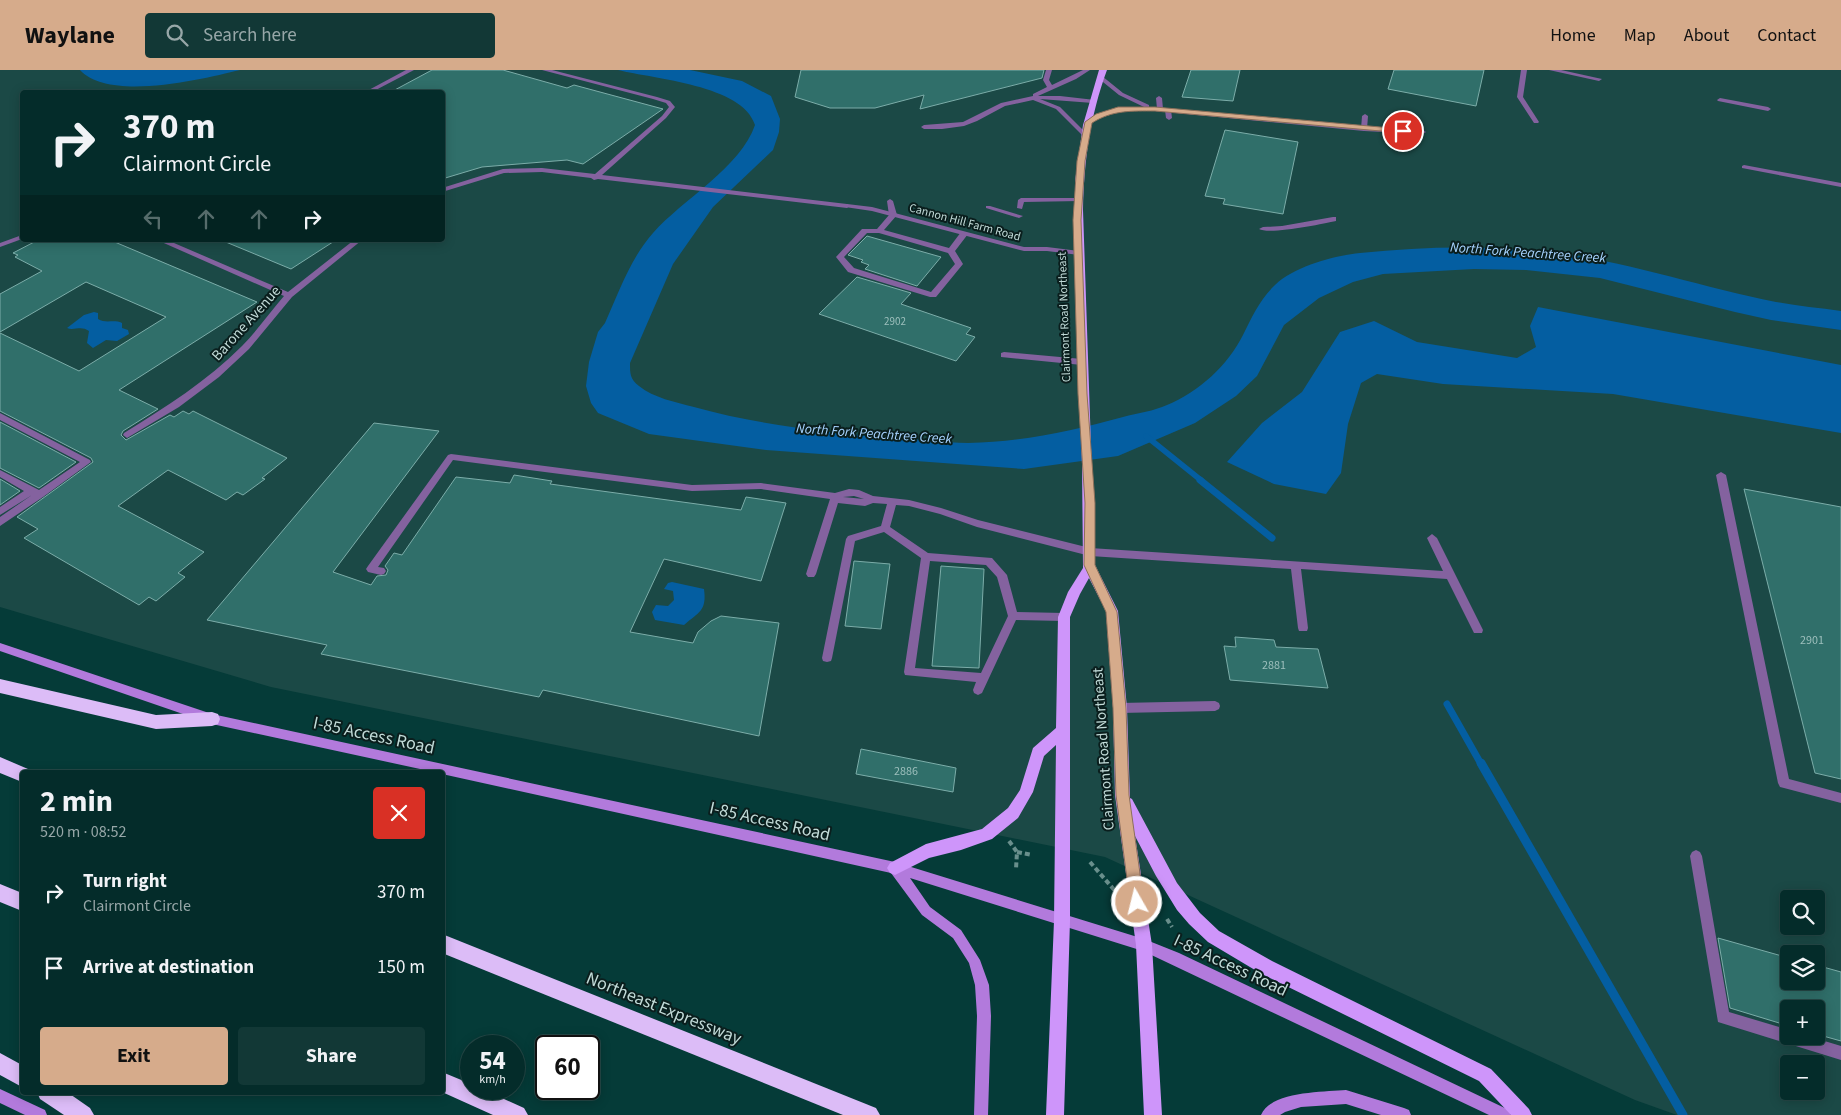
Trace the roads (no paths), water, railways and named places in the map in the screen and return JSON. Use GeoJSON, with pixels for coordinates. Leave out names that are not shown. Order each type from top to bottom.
{"type":"FeatureCollection","features":[{"type":"Feature","properties":{"kind":"highway"},"geometry":{"type":"LineString","coordinates":[[0,686],[156,722],[212,719]]}},
{"type":"Feature","properties":{"kind":"highway"},"geometry":{"type":"LineString","coordinates":[[0,765],[20,773]]}},
{"type":"Feature","properties":{"kind":"highway"},"geometry":{"type":"LineString","coordinates":[[0,893],[20,901]]}},
{"type":"Feature","properties":{"kind":"highway","name":"Northeast Expressway"},"geometry":{"type":"LineString","coordinates":[[445,944],[869,1115]]}},
{"type":"Feature","properties":{"kind":"highway"},"geometry":{"type":"LineString","coordinates":[[0,1063],[20,1076]]}},
{"type":"Feature","properties":{"kind":"highway"},"geometry":{"type":"LineString","coordinates":[[445,1083],[517,1115]]}},
{"type":"Feature","properties":{"kind":"highway"},"geometry":{"type":"LineString","coordinates":[[52,1095],[83,1115]]}},
{"type":"Feature","properties":{"kind":"main road","name":"Clairmont Road Northeast"},"geometry":{"type":"LineString","coordinates":[[1055,1115],[1062,920],[1064,617],[1074,592],[1089,569],[1090,503],[1083,394],[1077,220],[1081,161],[1093,101],[1102,74]]}},
{"type":"Feature","properties":{"kind":"main road","name":"Clairmont Road Northeast"},"geometry":{"type":"LineString","coordinates":[[1089,558],[1112,612],[1120,708],[1122,795],[1144,945],[1153,1115]]}},
{"type":"Feature","properties":{"kind":"main road","name":"I-85 Access Road"},"geometry":{"type":"LineString","coordinates":[[0,647],[212,719],[895,868],[1144,945],[1504,1115]]}},
{"type":"Feature","properties":{"kind":"main road"},"geometry":{"type":"LineString","coordinates":[[981,1115],[984,1016],[982,985],[974,960],[956,934],[926,911],[895,868],[926,851],[961,843],[987,834],[1013,813],[1026,792],[1038,752],[1063,731]]}},
{"type":"Feature","properties":{"kind":"main road"},"geometry":{"type":"LineString","coordinates":[[1122,795],[1164,875],[1189,911],[1207,931],[1240,953],[1266,967],[1486,1075],[1523,1115]]}},
{"type":"Feature","properties":{"kind":"main road"},"geometry":{"type":"LineString","coordinates":[[0,1096],[40,1115]]}},
{"type":"Feature","properties":{"kind":"main road"},"geometry":{"type":"LineString","coordinates":[[1268,1115],[1281,1106],[1301,1100],[1346,1097],[1404,1115]]}},
{"type":"Feature","properties":{"kind":"street"},"geometry":{"type":"LineString","coordinates":[[372,90],[411,70]]}},
{"type":"Feature","properties":{"kind":"street"},"geometry":{"type":"LineString","coordinates":[[445,188],[454,183],[503,171],[542,170],[594,178],[608,168],[669,113],[672,107],[668,102],[655,98],[545,70]]}},
{"type":"Feature","properties":{"kind":"street"},"geometry":{"type":"LineString","coordinates":[[1049,70],[1046,80],[1050,87]]}},
{"type":"Feature","properties":{"kind":"street"},"geometry":{"type":"LineString","coordinates":[[1030,98],[1050,87],[1066,84],[1087,70]]}},
{"type":"Feature","properties":{"kind":"street"},"geometry":{"type":"LineString","coordinates":[[1524,70],[1520,97],[1536,122]]}},
{"type":"Feature","properties":{"kind":"street"},"geometry":{"type":"LineString","coordinates":[[1552,70],[1599,79]]}},
{"type":"Feature","properties":{"kind":"street"},"geometry":{"type":"LineString","coordinates":[[1102,74],[1121,94],[1158,109]]}},
{"type":"Feature","properties":{"kind":"street"},"geometry":{"type":"LineString","coordinates":[[924,127],[960,125],[972,122],[1006,104],[1030,98],[1046,96],[1093,101]]}},
{"type":"Feature","properties":{"kind":"street"},"geometry":{"type":"LineString","coordinates":[[1030,98],[1058,108],[1086,136]]}},
{"type":"Feature","properties":{"kind":"street"},"geometry":{"type":"LineString","coordinates":[[1158,109],[1159,98]]}},
{"type":"Feature","properties":{"kind":"street"},"geometry":{"type":"LineString","coordinates":[[1720,100],[1768,109]]}},
{"type":"Feature","properties":{"kind":"street"},"geometry":{"type":"LineString","coordinates":[[1088,122],[1099,115],[1118,109],[1158,109],[1423,132]]}},
{"type":"Feature","properties":{"kind":"street"},"geometry":{"type":"LineString","coordinates":[[1168,110],[1169,118]]}},
{"type":"Feature","properties":{"kind":"street"},"geometry":{"type":"LineString","coordinates":[[1364,128],[1365,116]]}},
{"type":"Feature","properties":{"kind":"street"},"geometry":{"type":"LineString","coordinates":[[1744,167],[1841,185]]}},
{"type":"Feature","properties":{"kind":"street","name":"Cannon Hill Farm Road"},"geometry":{"type":"LineString","coordinates":[[594,178],[872,208],[1024,250],[1047,249],[1079,253]]}},
{"type":"Feature","properties":{"kind":"street"},"geometry":{"type":"LineString","coordinates":[[988,207],[1019,212],[1021,200],[1078,200]]}},
{"type":"Feature","properties":{"kind":"street"},"geometry":{"type":"LineString","coordinates":[[879,231],[893,215],[890,201]]}},
{"type":"Feature","properties":{"kind":"street"},"geometry":{"type":"LineString","coordinates":[[1263,229],[1282,228],[1333,219]]}},
{"type":"Feature","properties":{"kind":"street"},"geometry":{"type":"LineString","coordinates":[[866,230],[879,231],[951,251],[959,264],[933,295],[851,270],[840,257],[866,230]]}},
{"type":"Feature","properties":{"kind":"street"},"geometry":{"type":"LineString","coordinates":[[951,251],[964,234]]}},
{"type":"Feature","properties":{"kind":"street"},"geometry":{"type":"LineString","coordinates":[[0,245],[20,238]]}},
{"type":"Feature","properties":{"kind":"street"},"geometry":{"type":"LineString","coordinates":[[166,242],[289,295]]}},
{"type":"Feature","properties":{"kind":"street","name":"Barone Avenue"},"geometry":{"type":"LineString","coordinates":[[127,436],[176,405],[216,376],[246,347],[289,295],[355,242]]}},
{"type":"Feature","properties":{"kind":"street"},"geometry":{"type":"LineString","coordinates":[[1004,355],[1082,362]]}},
{"type":"Feature","properties":{"kind":"street"},"geometry":{"type":"LineString","coordinates":[[0,416],[87,462],[0,512]]}},
{"type":"Feature","properties":{"kind":"street"},"geometry":{"type":"LineString","coordinates":[[381,571],[371,569],[451,457],[692,488],[761,486],[835,496],[842,501],[866,503],[871,499],[892,501],[941,511],[1089,558],[1296,566],[1450,575]]}},
{"type":"Feature","properties":{"kind":"street"},"geometry":{"type":"LineString","coordinates":[[0,473],[36,492]]}},
{"type":"Feature","properties":{"kind":"street"},"geometry":{"type":"LineString","coordinates":[[1721,475],[1784,783],[1841,798]]}},
{"type":"Feature","properties":{"kind":"street"},"geometry":{"type":"LineString","coordinates":[[0,522],[36,492]]}},
{"type":"Feature","properties":{"kind":"street"},"geometry":{"type":"LineString","coordinates":[[811,574],[835,496]]}},
{"type":"Feature","properties":{"kind":"street"},"geometry":{"type":"LineString","coordinates":[[884,528],[892,501]]}},
{"type":"Feature","properties":{"kind":"street"},"geometry":{"type":"LineString","coordinates":[[884,528],[926,557],[989,560],[1002,575],[1013,616],[982,678],[978,690]]}},
{"type":"Feature","properties":{"kind":"street"},"geometry":{"type":"LineString","coordinates":[[827,658],[851,539],[884,528]]}},
{"type":"Feature","properties":{"kind":"street"},"geometry":{"type":"LineString","coordinates":[[1432,538],[1478,630]]}},
{"type":"Feature","properties":{"kind":"street"},"geometry":{"type":"LineString","coordinates":[[926,557],[909,672],[982,678]]}},
{"type":"Feature","properties":{"kind":"street"},"geometry":{"type":"LineString","coordinates":[[1296,566],[1303,628]]}},
{"type":"Feature","properties":{"kind":"street"},"geometry":{"type":"LineString","coordinates":[[1013,616],[1064,617]]}},
{"type":"Feature","properties":{"kind":"street"},"geometry":{"type":"LineString","coordinates":[[1120,708],[1215,706]]}},
{"type":"Feature","properties":{"kind":"street"},"geometry":{"type":"LineString","coordinates":[[1696,856],[1722,1017],[1841,1053]]}},
{"type":"Feature","properties":{"kind":"water"},"geometry":{"type":"Polygon","coordinates":[[[80,70],[240,70],[181,82],[134,86],[112,85],[94,80],[80,70]]]}},
{"type":"Feature","properties":{"kind":"water","name":"North Fork Peachtree Creek"},"geometry":{"type":"Polygon","coordinates":[[[618,70],[690,70],[742,81],[771,96],[780,119],[779,132],[773,150],[713,207],[673,264],[630,363],[632,379],[651,394],[743,419],[844,434],[968,443],[1046,435],[1129,416],[1162,407],[1190,393],[1201,385],[1229,357],[1265,296],[1283,278],[1304,267],[1327,259],[1349,254],[1386,251],[1436,248],[1488,248],[1539,251],[1591,258],[1776,302],[1841,311],[1841,330],[1771,320],[1600,278],[1526,270],[1474,269],[1383,274],[1353,282],[1319,298],[1284,325],[1257,376],[1236,396],[1195,423],[1118,456],[1024,469],[766,450],[649,434],[598,413],[591,403],[586,386],[589,362],[598,332],[605,323],[626,276],[645,243],[665,221],[724,169],[748,140],[755,125],[747,112],[734,101],[716,92],[674,81],[618,70]]]}},
{"type":"Feature","properties":{"kind":"water"},"geometry":{"type":"Polygon","coordinates":[[[1538,307],[1841,365],[1841,433],[1613,394],[1443,384],[1377,374],[1361,383],[1348,424],[1341,473],[1326,494],[1274,484],[1227,462],[1262,423],[1302,392],[1340,332],[1374,321],[1417,342],[1517,358],[1536,347],[1530,326],[1538,307]]]}},
{"type":"Feature","properties":{"kind":"water"},"geometry":{"type":"Polygon","coordinates":[[[94,312],[98,313],[98,319],[122,323],[122,328],[128,330],[129,334],[117,341],[106,340],[93,348],[87,343],[89,331],[83,328],[67,328],[84,315],[94,312]]]}},
{"type":"Feature","properties":{"kind":"water"},"geometry":{"type":"Polygon","coordinates":[[[672,582],[704,589],[703,607],[698,614],[684,625],[655,620],[652,612],[656,605],[668,606],[674,600],[673,591],[664,589],[668,583],[672,582]]]}},
{"type":"Feature","properties":{"kind":"waterway"},"geometry":{"type":"LineString","coordinates":[[1146,436],[1202,481]]}},
{"type":"Feature","properties":{"kind":"waterway"},"geometry":{"type":"LineString","coordinates":[[1200,480],[1272,538]]}},
{"type":"Feature","properties":{"kind":"waterway"},"geometry":{"type":"LineString","coordinates":[[1447,704],[1481,764]]}},
{"type":"Feature","properties":{"kind":"waterway"},"geometry":{"type":"LineString","coordinates":[[1481,763],[1683,1115]]}}]}
